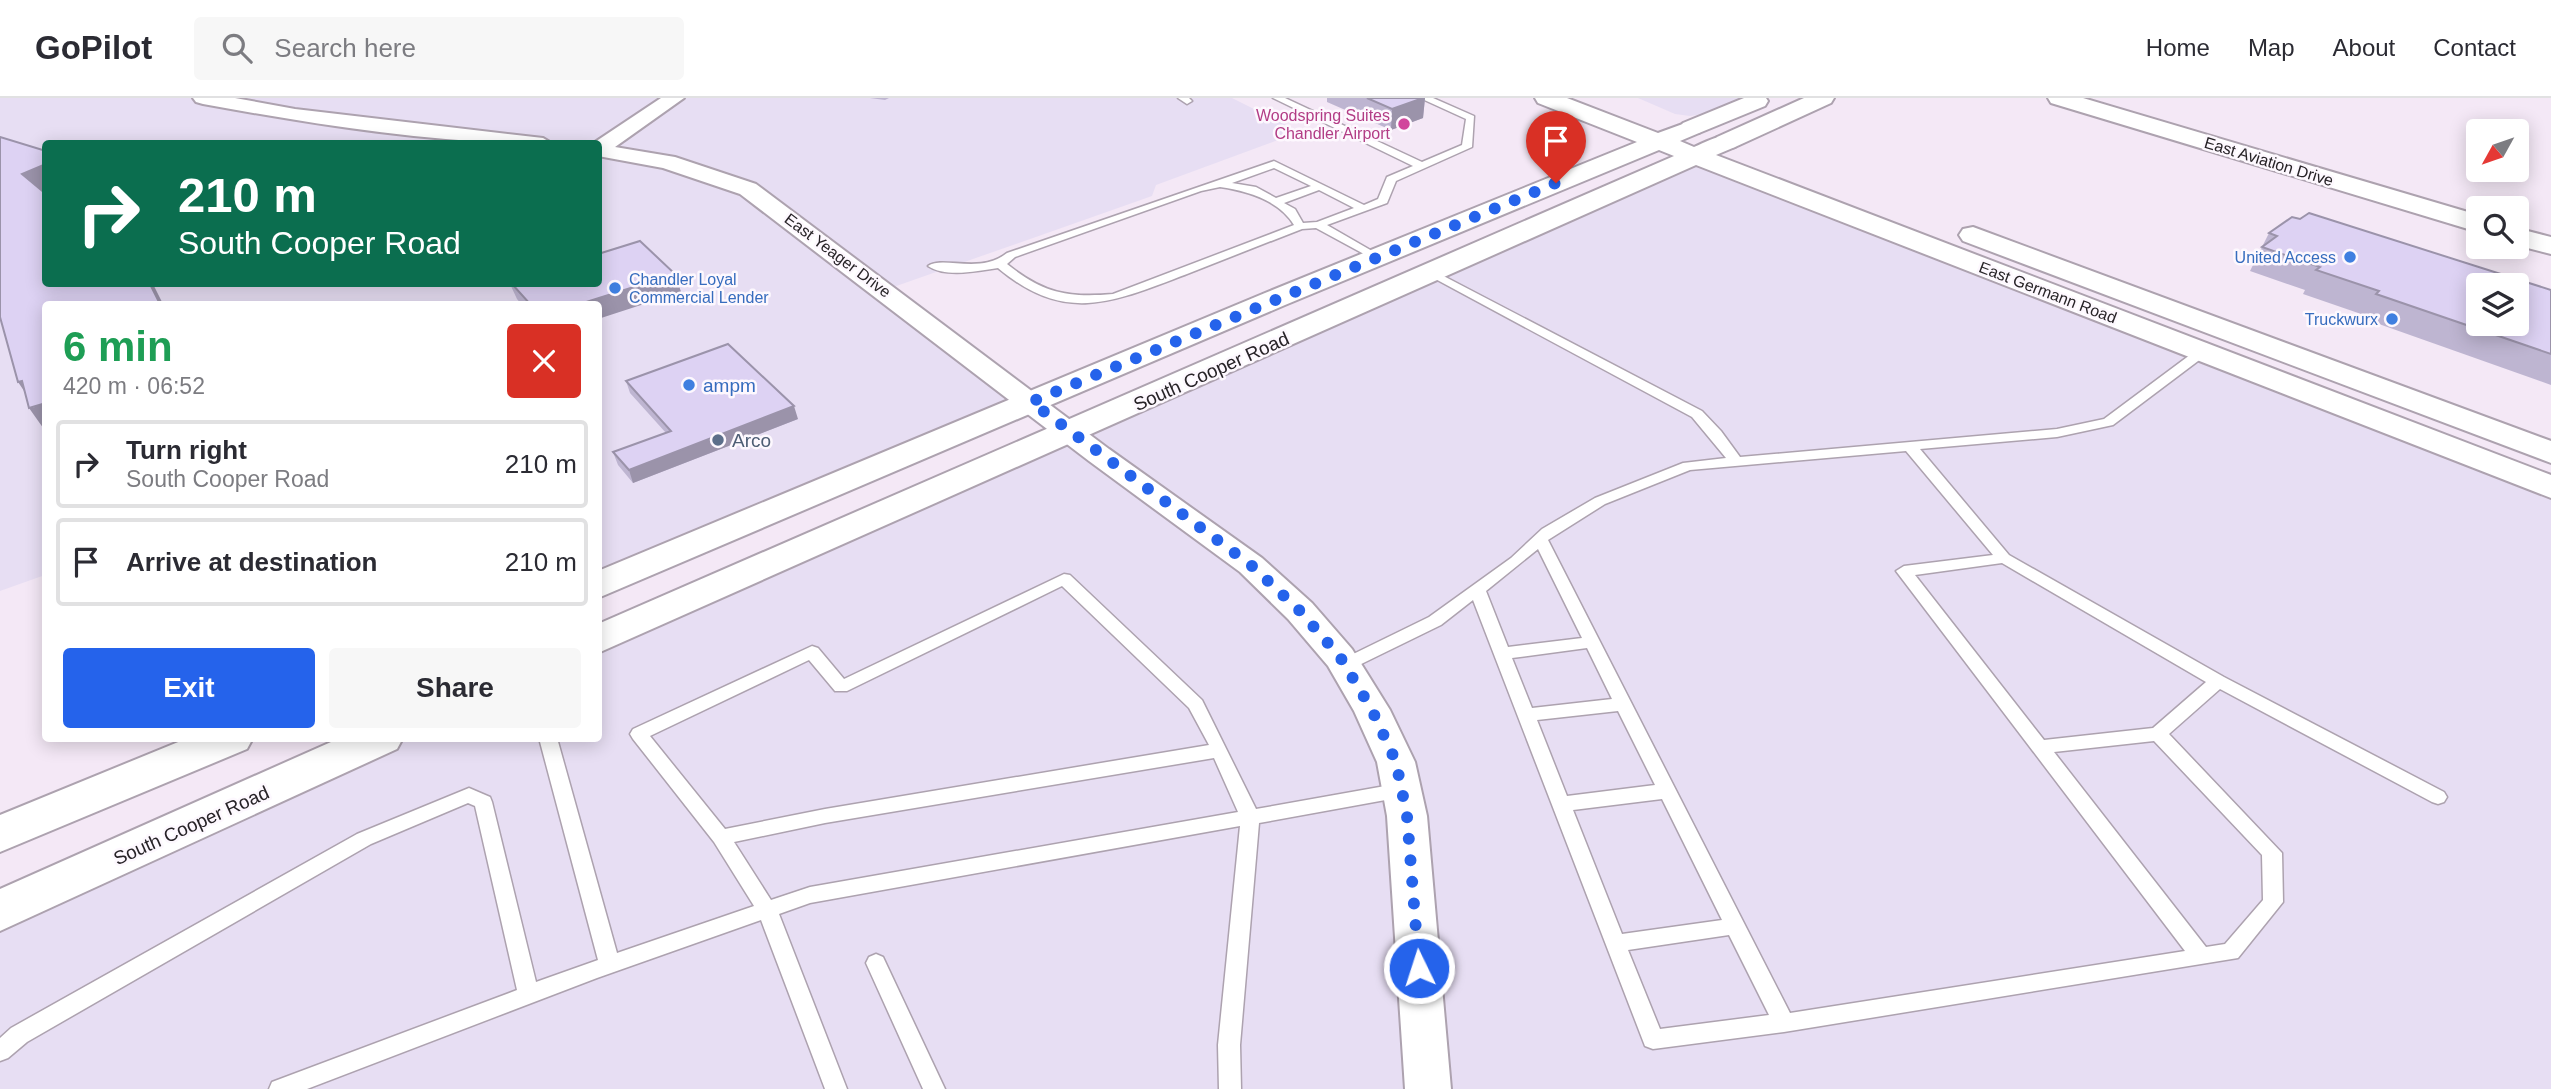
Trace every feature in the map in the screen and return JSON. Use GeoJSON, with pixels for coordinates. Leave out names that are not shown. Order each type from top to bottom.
{"type":"FeatureCollection","features":[{"type":"Feature","properties":{"kind":"main road","name":"East Germann Road"},"geometry":{"type":"LineString","coordinates":[[1546,98],[1658,129],[1696,156],[2551,487]]}},
{"type":"Feature","properties":{"kind":"main road","name":"South Cooper Road"},"geometry":{"type":"LineString","coordinates":[[602,638],[1375,257],[1658,129],[1691,128],[1765,98]]}},
{"type":"Feature","properties":{"kind":"main road","name":"South Cooper Road"},"geometry":{"type":"LineString","coordinates":[[602,585],[1432,273],[1823,98]]}},
{"type":"Feature","properties":{"kind":"main road","name":"East Aviation Drive"},"geometry":{"type":"LineString","coordinates":[[2059,98],[2466,216]]}},
{"type":"Feature","properties":{"kind":"main road","name":"East Aviation Drive"},"geometry":{"type":"LineString","coordinates":[[2093,98],[2466,216]]}},
{"type":"Feature","properties":{"kind":"main road"},"geometry":{"type":"LineString","coordinates":[[1691,128],[1752,152]]}},
{"type":"Feature","properties":{"kind":"main road","name":"East Germann Road"},"geometry":{"type":"LineString","coordinates":[[1934,220],[2551,453]]}},
{"type":"Feature","properties":{"kind":"main road"},"geometry":{"type":"LineString","coordinates":[[2529,229],[2551,235]]}},
{"type":"Feature","properties":{"kind":"main road"},"geometry":{"type":"LineString","coordinates":[[2529,240],[2551,246]]}},
{"type":"Feature","properties":{"kind":"main road"},"geometry":{"type":"LineString","coordinates":[[0,834],[222,742]]}},
{"type":"Feature","properties":{"kind":"main road","name":"South Cooper Road"},"geometry":{"type":"LineString","coordinates":[[0,911],[373,742]]}},
{"type":"Feature","properties":{"kind":"street"},"geometry":{"type":"LineString","coordinates":[[203,98],[295,115],[509,140]]}},
{"type":"Feature","properties":{"kind":"street"},"geometry":{"type":"LineString","coordinates":[[602,147],[674,98]]}},
{"type":"Feature","properties":{"kind":"street","name":"East Yeager Drive"},"geometry":{"type":"LineString","coordinates":[[602,151],[667,162],[748,189],[1251,565],[1300,611],[1345,665],[1372,710],[1396,762],[1411,852],[1429,1089]]}},
{"type":"Feature","properties":{"kind":"lane"},"geometry":{"type":"LineString","coordinates":[[1278,98],[1421,166]]}},
{"type":"Feature","properties":{"kind":"lane"},"geometry":{"type":"LineString","coordinates":[[1000,264],[1020,283],[1052,298],[1084,300],[1115,297],[1300,226],[1318,225],[1383,201],[1391,179],[1467,147],[1471,118],[1425,98]]}},
{"type":"Feature","properties":{"kind":"lane"},"geometry":{"type":"LineString","coordinates":[[934,267],[965,269],[1000,264],[1011,255],[1274,164],[1362,208]]}},
{"type":"Feature","properties":{"kind":"lane"},"geometry":{"type":"LineString","coordinates":[[1220,184],[1252,190],[1276,202],[1291,211],[1300,226]]}},
{"type":"Feature","properties":{"kind":"lane"},"geometry":{"type":"LineString","coordinates":[[1276,202],[1320,186]]}},
{"type":"Feature","properties":{"kind":"lane"},"geometry":{"type":"LineString","coordinates":[[1318,225],[1375,257]]}},
{"type":"Feature","properties":{"kind":"lane"},"geometry":{"type":"LineString","coordinates":[[1432,273],[1697,414],[1716,433],[1736,461]]}},
{"type":"Feature","properties":{"kind":"lane"},"geometry":{"type":"LineString","coordinates":[[1345,665],[1435,621],[1516,561],[1540,539],[1600,501],[1688,466],[2057,433],[2108,422],[2202,352]]}},
{"type":"Feature","properties":{"kind":"lane"},"geometry":{"type":"LineString","coordinates":[[1910,446],[2004,558],[2218,681],[2438,797]]}},
{"type":"Feature","properties":{"kind":"lane"},"geometry":{"type":"LineString","coordinates":[[1540,539],[1784,1023]]}},
{"type":"Feature","properties":{"kind":"lane"},"geometry":{"type":"LineString","coordinates":[[2004,558],[1904,571],[2202,957]]}},
{"type":"Feature","properties":{"kind":"lane"},"geometry":{"type":"LineString","coordinates":[[836,1089],[766,910],[721,837],[639,734],[812,652],[841,687],[1064,579],[1196,704],[1250,817],[1229,1045],[1230,1089]]}},
{"type":"Feature","properties":{"kind":"lane"},"geometry":{"type":"LineString","coordinates":[[1478,589],[1653,1039],[1784,1023],[2231,952],[2273,902],[2272,853],[2158,734]]}},
{"type":"Feature","properties":{"kind":"lane"},"geometry":{"type":"LineString","coordinates":[[1503,653],[1592,642]]}},
{"type":"Feature","properties":{"kind":"lane"},"geometry":{"type":"LineString","coordinates":[[2038,747],[2158,734],[2218,681]]}},
{"type":"Feature","properties":{"kind":"lane"},"geometry":{"type":"LineString","coordinates":[[1527,715],[1623,704]]}},
{"type":"Feature","properties":{"kind":"lane"},"geometry":{"type":"LineString","coordinates":[[549,742],[610,965]]}},
{"type":"Feature","properties":{"kind":"lane"},"geometry":{"type":"LineString","coordinates":[[721,837],[824,816],[1220,750]]}},
{"type":"Feature","properties":{"kind":"lane"},"geometry":{"type":"LineString","coordinates":[[279,1089],[610,965],[810,895],[1402,790]]}},
{"type":"Feature","properties":{"kind":"lane"},"geometry":{"type":"LineString","coordinates":[[1562,804],[1667,791]]}},
{"type":"Feature","properties":{"kind":"lane"},"geometry":{"type":"LineString","coordinates":[[0,1051],[19,1035],[363,839],[469,795],[483,803],[529,995]]}},
{"type":"Feature","properties":{"kind":"lane"},"geometry":{"type":"LineString","coordinates":[[1616,943],[1735,926]]}},
{"type":"Feature","properties":{"kind":"lane"},"geometry":{"type":"LineString","coordinates":[[877,963],[934,1089]]}},
{"type":"Feature","properties":{"kind":"shaded area"},"geometry":{"type":"Polygon","coordinates":[[[0,98],[1232,98],[1300,132],[1156,185],[1152,196],[885,290],[1031,403],[602,585],[602,301],[42,301],[42,576],[0,591],[0,98]]]}},
{"type":"Feature","properties":{"kind":"shaded area"},"geometry":{"type":"Polygon","coordinates":[[[1638,98],[1741,98],[1703,114],[1690,116],[1675,114],[1638,98]]]}},
{"type":"Feature","properties":{"kind":"shaded area"},"geometry":{"type":"Polygon","coordinates":[[[1696,156],[2551,487],[2551,1089],[0,1089],[0,912],[382,742],[602,742],[602,644],[1696,156]]]}},
{"type":"Feature","properties":{"kind":"building"},"geometry":{"type":"Polygon","coordinates":[[[1367,98],[1423,98],[1392,109],[1367,98]]]}},
{"type":"Feature","properties":{"kind":"building"},"geometry":{"type":"Polygon","coordinates":[[[0,137],[42,150],[42,166],[22,174],[42,191],[42,287],[152,287],[158,301],[42,301],[42,404],[29,408],[22,381],[18,382],[0,317],[0,137]]]}},
{"type":"Feature","properties":{"kind":"building"},"geometry":{"type":"Polygon","coordinates":[[[2309,213],[2498,273],[2466,273],[2466,325],[2376,294],[2379,291],[2316,270],[2320,267],[2262,247],[2277,236],[2269,233],[2292,217],[2300,219],[2309,213]]]}},
{"type":"Feature","properties":{"kind":"building"},"geometry":{"type":"Polygon","coordinates":[[[640,241],[675,274],[590,301],[527,301],[515,287],[602,287],[602,253],[640,241]]]}},
{"type":"Feature","properties":{"kind":"building"},"geometry":{"type":"Polygon","coordinates":[[[2529,283],[2551,290],[2551,354],[2498,336],[2529,336],[2529,283]]]}},
{"type":"Feature","properties":{"kind":"building"},"geometry":{"type":"Polygon","coordinates":[[[728,344],[794,406],[629,470],[613,452],[671,431],[626,381],[728,344]]]}},
{"type":"Feature","properties":{"kind":"place","name":"Woodspring Suites Chandler Airport"},"geometry":{"type":"Point","coordinates":[1404,124]}},
{"type":"Feature","properties":{"kind":"place","name":"United Access"},"geometry":{"type":"Point","coordinates":[2350,257]}},
{"type":"Feature","properties":{"kind":"place","name":"Chandler Loyal Commercial Lender"},"geometry":{"type":"Point","coordinates":[615,288]}},
{"type":"Feature","properties":{"kind":"place","name":"Truckwurx"},"geometry":{"type":"Point","coordinates":[2392,319]}},
{"type":"Feature","properties":{"kind":"place","name":"ampm"},"geometry":{"type":"Point","coordinates":[689,385]}},
{"type":"Feature","properties":{"kind":"place","name":"Arco"},"geometry":{"type":"Point","coordinates":[718,440]}},
{"type":"Feature","properties":{"kind":"route"},"geometry":{"type":"LineString","coordinates":[[1419,968],[1407,816],[1396,762],[1372,710],[1340,657],[1300,611],[1251,565],[1098,455],[1031,402],[1556,183]]}}]}
